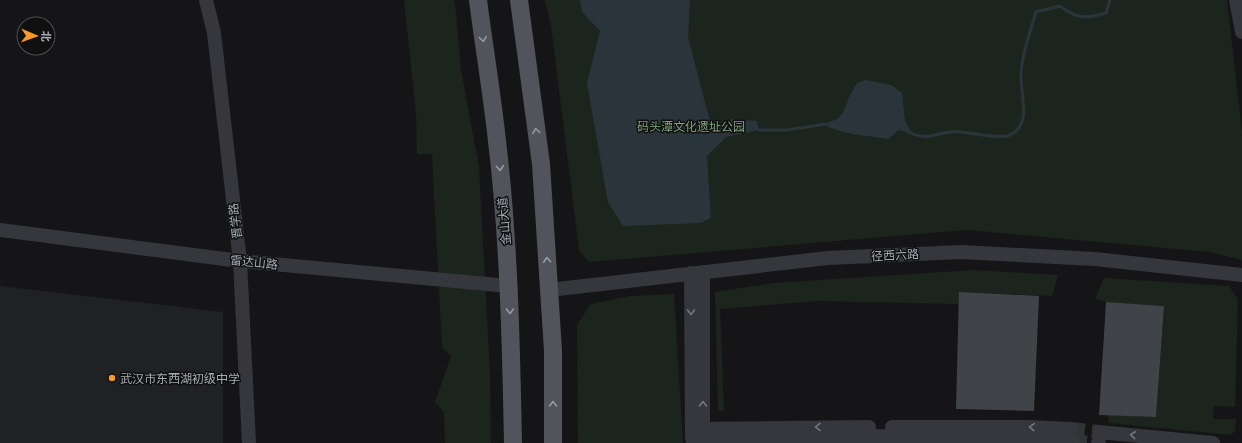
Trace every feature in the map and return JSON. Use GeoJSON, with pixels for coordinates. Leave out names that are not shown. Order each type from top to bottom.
{"type":"FeatureCollection","features":[{"type":"Feature","properties":{"kind":"main road","name":"金山大道"},"geometry":{"type":"LineString","coordinates":[[478,0],[497,142],[509,286],[514,443]]}},
{"type":"Feature","properties":{"kind":"main road"},"geometry":{"type":"LineString","coordinates":[[519,0],[541,164],[553,350],[553,443]]}},
{"type":"Feature","properties":{"kind":"street","name":"晋学路"},"geometry":{"type":"LineString","coordinates":[[206,0],[214,33],[240,261],[249,443]]}},
{"type":"Feature","properties":{"kind":"street"},"geometry":{"type":"LineString","coordinates":[[1236,0],[1242,32]]}},
{"type":"Feature","properties":{"kind":"street","name":"雷达山路"},"geometry":{"type":"LineString","coordinates":[[0,230],[240,261],[509,286]]}},
{"type":"Feature","properties":{"kind":"street","name":"径西六路"},"geometry":{"type":"LineString","coordinates":[[549,290],[828,258],[962,252],[1095,259],[1242,274]]}},
{"type":"Feature","properties":{"kind":"street"},"geometry":{"type":"LineString","coordinates":[[697,273],[697,437],[1049,437],[1072,435]]}},
{"type":"Feature","properties":{"kind":"street"},"geometry":{"type":"LineString","coordinates":[[1099,439],[1214,443]]}},
{"type":"Feature","properties":{"kind":"shaded area"},"geometry":{"type":"Polygon","coordinates":[[[580,0],[690,0],[688,37],[709,118],[714,127],[732,119],[757,121],[759,130],[726,137],[707,156],[711,218],[700,223],[623,226],[608,202],[587,83],[600,31],[582,12],[580,0]]]}},
{"type":"Feature","properties":{"kind":"shaded area"},"geometry":{"type":"Polygon","coordinates":[[[865,80],[891,85],[902,93],[905,121],[910,129],[908,132],[899,130],[888,139],[847,133],[823,124],[834,121],[842,114],[857,83],[865,80]]]}},
{"type":"Feature","properties":{"kind":"shaded area","name":"武汉市东西湖初级中学"},"geometry":{"type":"Polygon","coordinates":[[[0,286],[223,312],[223,443],[0,443],[0,286]]]}},
{"type":"Feature","properties":{"kind":"green space"},"geometry":{"type":"Polygon","coordinates":[[[404,0],[454,0],[455,3],[461,70],[479,167],[490,374],[491,443],[445,443],[444,412],[435,402],[451,356],[442,347],[432,154],[417,154],[416,114],[404,0]]]}},
{"type":"Feature","properties":{"kind":"green space","name":"码头潭文化遗址公园"},"geometry":{"type":"Polygon","coordinates":[[[545,0],[1227,0],[1242,131],[1242,260],[1210,252],[967,230],[589,262],[579,250],[551,25],[545,0]]]}},
{"type":"Feature","properties":{"kind":"green space"},"geometry":{"type":"Polygon","coordinates":[[[973,270],[1058,275],[1052,296],[960,292],[959,304],[818,301],[720,309],[724,411],[718,411],[715,292],[774,283],[973,270]]]}},
{"type":"Feature","properties":{"kind":"green space"},"geometry":{"type":"Polygon","coordinates":[[[1104,278],[1229,286],[1238,299],[1235,407],[1214,406],[1213,419],[1236,419],[1235,431],[1230,435],[1109,423],[1108,415],[1156,417],[1164,306],[1106,302],[1095,299],[1104,278]]]}},
{"type":"Feature","properties":{"kind":"green space"},"geometry":{"type":"Polygon","coordinates":[[[674,294],[683,443],[578,443],[577,325],[591,304],[631,296],[674,294]]]}},
{"type":"Feature","properties":{"kind":"building"},"geometry":{"type":"Polygon","coordinates":[[[959,292],[1039,296],[1034,411],[956,409],[959,292]]]}},
{"type":"Feature","properties":{"kind":"building"},"geometry":{"type":"Polygon","coordinates":[[[1106,302],[1164,306],[1156,417],[1099,415],[1106,302]]]}},
{"type":"Feature","properties":{"kind":"waterway"},"geometry":{"type":"LineString","coordinates":[[905,130],[921,136],[933,136],[952,132],[994,136],[1007,136],[1012,134],[1022,123],[1024,107],[1021,82],[1023,59],[1036,12],[1060,6],[1076,16],[1087,17],[1106,13],[1110,0]]}},
{"type":"Feature","properties":{"kind":"waterway"},"geometry":{"type":"LineString","coordinates":[[759,130],[787,130],[826,124]]}},
{"type":"Feature","properties":{"kind":"tunnel"},"geometry":{"type":"LineString","coordinates":[[1071,429],[1099,432]]}},
{"type":"Feature","properties":{"kind":"tunnel"},"geometry":{"type":"LineString","coordinates":[[1073,442],[1098,443]]}},
{"type":"Feature","properties":{"kind":"place","name":"武汉市东西湖初级中学"},"geometry":{"type":"Point","coordinates":[112,378]}}]}
